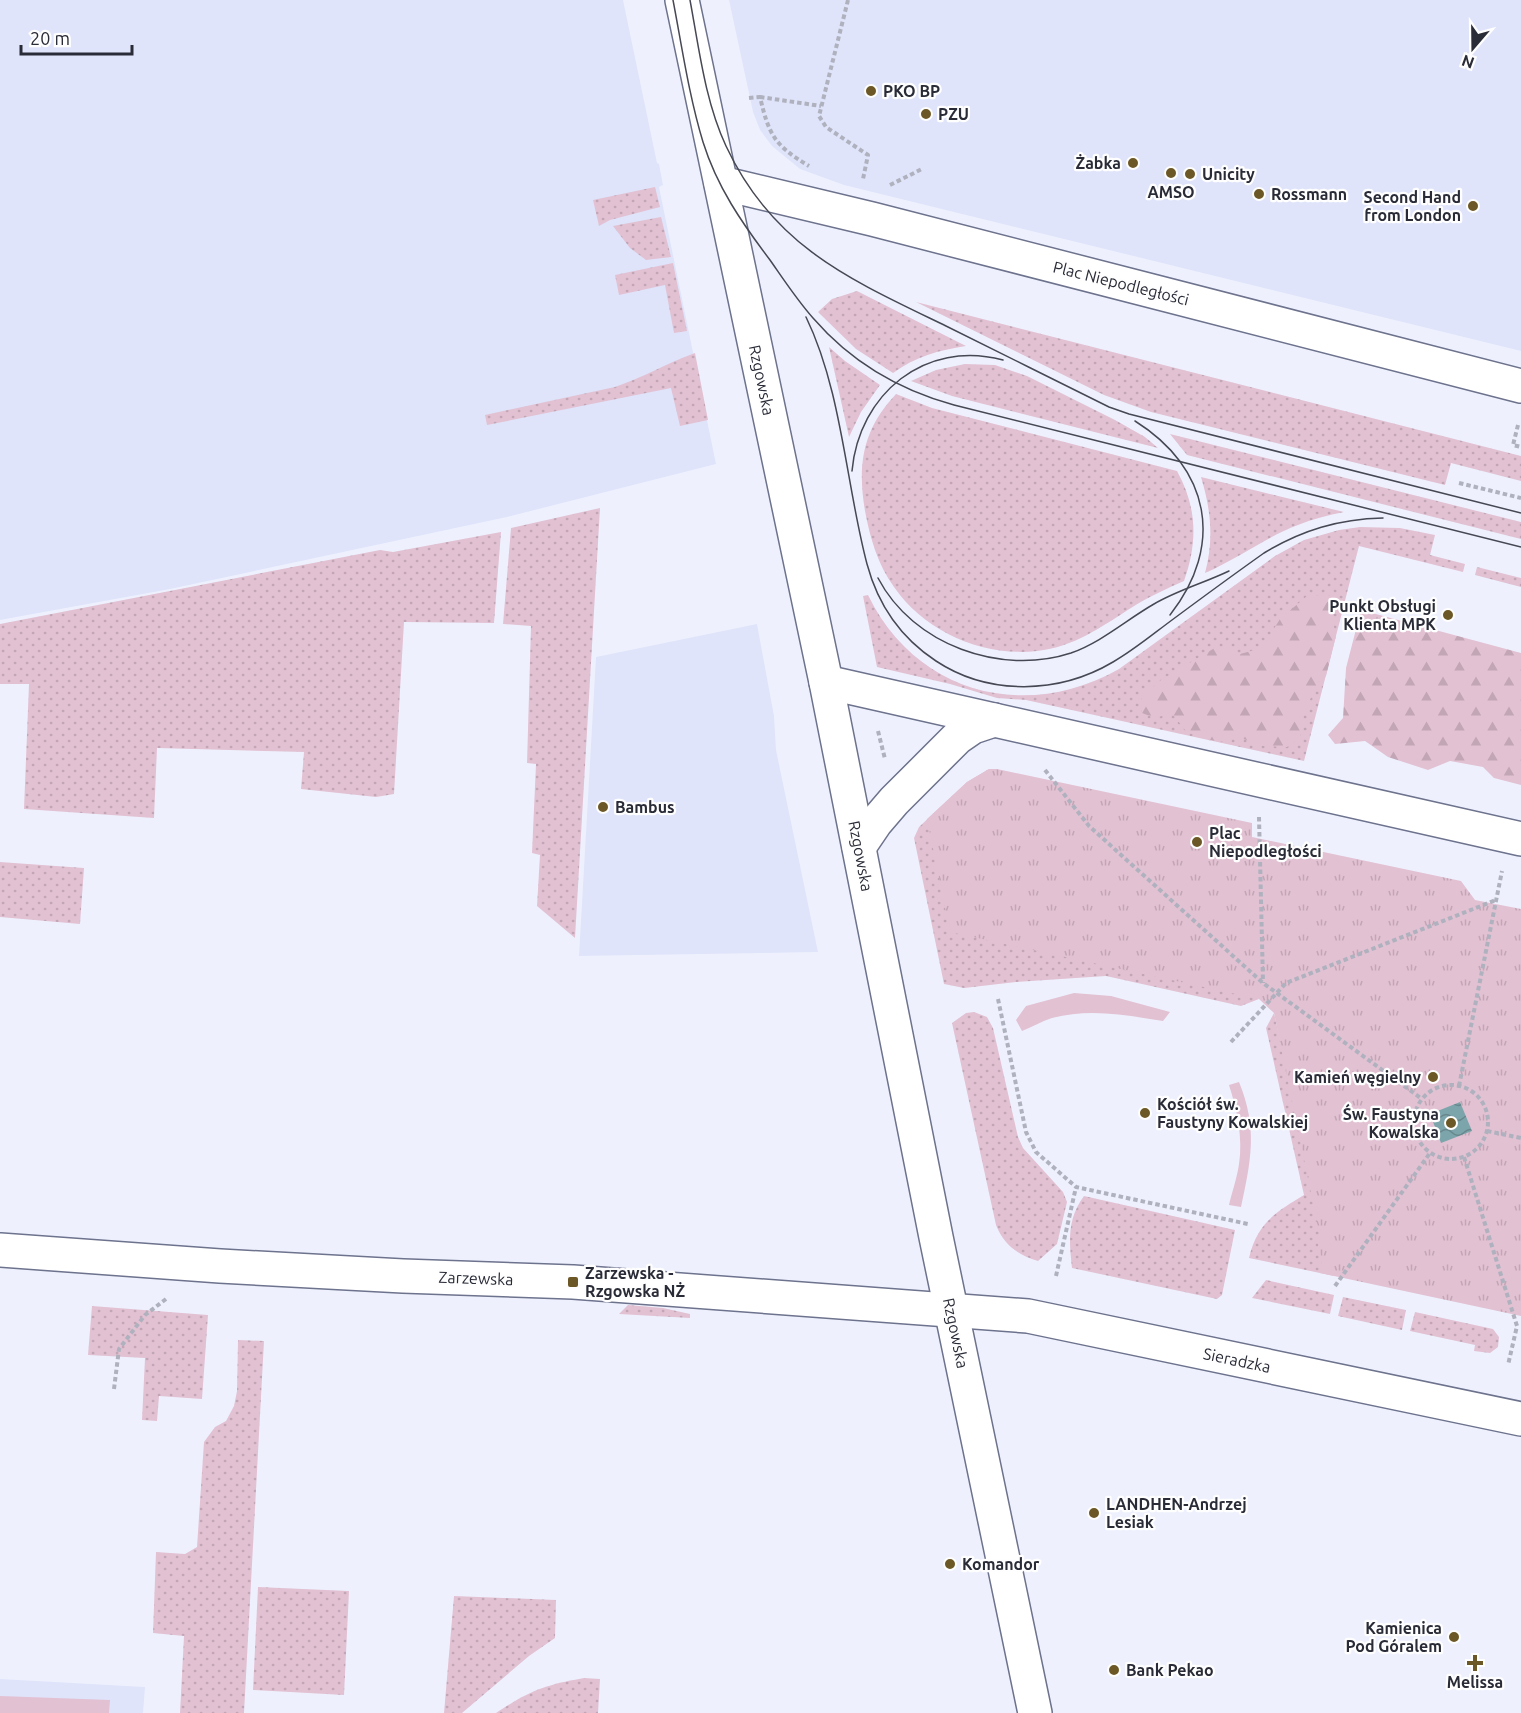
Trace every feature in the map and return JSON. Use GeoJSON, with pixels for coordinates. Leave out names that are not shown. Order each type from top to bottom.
{"type":"FeatureCollection","features":[{"type":"Feature","properties":{"kind":"street","name":"Rzgowska"},"geometry":{"type":"LineString","coordinates":[[682,0],[826,682],[951,1310],[1035,1713]]}},
{"type":"Feature","properties":{"kind":"street","name":"Plac Niepodległości"},"geometry":{"type":"LineString","coordinates":[[721,183],[872,219],[1521,386]]}},
{"type":"Feature","properties":{"kind":"street"},"geometry":{"type":"LineString","coordinates":[[826,682],[1521,839]]}},
{"type":"Feature","properties":{"kind":"street"},"geometry":{"type":"LineString","coordinates":[[859,847],[894,801],[957,738],[973,727],[994,720]]}},
{"type":"Feature","properties":{"kind":"street","name":"Zarzewska"},"geometry":{"type":"LineString","coordinates":[[0,1250],[220,1266],[573,1282],[951,1310]]}},
{"type":"Feature","properties":{"kind":"street","name":"Sieradzka"},"geometry":{"type":"LineString","coordinates":[[951,1310],[1029,1316],[1521,1419]]}},
{"type":"Feature","properties":{"kind":"path"},"geometry":{"type":"LineString","coordinates":[[848,0],[819,116],[826,127],[868,155],[862,182]]}},
{"type":"Feature","properties":{"kind":"path"},"geometry":{"type":"LineString","coordinates":[[749,98],[760,97],[821,106]]}},
{"type":"Feature","properties":{"kind":"path"},"geometry":{"type":"LineString","coordinates":[[760,97],[767,127],[781,146],[794,157],[815,168]]}},
{"type":"Feature","properties":{"kind":"path"},"geometry":{"type":"LineString","coordinates":[[884,188],[922,170]]}},
{"type":"Feature","properties":{"kind":"path"},"geometry":{"type":"LineString","coordinates":[[1518,425],[1513,445],[1521,447]]}},
{"type":"Feature","properties":{"kind":"path"},"geometry":{"type":"LineString","coordinates":[[1459,483],[1521,498]]}},
{"type":"Feature","properties":{"kind":"path"},"geometry":{"type":"LineString","coordinates":[[878,730],[885,761]]}},
{"type":"Feature","properties":{"kind":"path"},"geometry":{"type":"LineString","coordinates":[[1044,769],[1089,826],[1263,983],[1422,1100]]}},
{"type":"Feature","properties":{"kind":"path"},"geometry":{"type":"LineString","coordinates":[[1259,817],[1263,983]]}},
{"type":"Feature","properties":{"kind":"path"},"geometry":{"type":"LineString","coordinates":[[1459,1086],[1503,870]]}},
{"type":"Feature","properties":{"kind":"path"},"geometry":{"type":"LineString","coordinates":[[1231,1042],[1286,983],[1496,900]]}},
{"type":"Feature","properties":{"kind":"path"},"geometry":{"type":"LineString","coordinates":[[998,999],[1026,1132],[1036,1152],[1076,1187],[1248,1224]]}},
{"type":"Feature","properties":{"kind":"path"},"geometry":{"type":"LineString","coordinates":[[1449,1085],[1470,1090],[1486,1108],[1487,1131],[1482,1143],[1464,1157],[1446,1159],[1430,1152],[1421,1144],[1414,1122],[1416,1110],[1422,1100],[1439,1087],[1449,1085]]}},
{"type":"Feature","properties":{"kind":"path"},"geometry":{"type":"LineString","coordinates":[[1487,1131],[1521,1138]]}},
{"type":"Feature","properties":{"kind":"path"},"geometry":{"type":"LineString","coordinates":[[1335,1286],[1430,1152]]}},
{"type":"Feature","properties":{"kind":"path"},"geometry":{"type":"LineString","coordinates":[[1464,1157],[1517,1326],[1508,1365]]}},
{"type":"Feature","properties":{"kind":"path"},"geometry":{"type":"LineString","coordinates":[[1056,1276],[1076,1187]]}},
{"type":"Feature","properties":{"kind":"path"},"geometry":{"type":"LineString","coordinates":[[114,1389],[118,1349],[145,1315],[166,1299]]}},
{"type":"Feature","properties":{"kind":"shaded area"},"geometry":{"type":"Polygon","coordinates":[[[0,0],[623,0],[659,164],[663,185],[659,187],[716,464],[507,517],[170,589],[0,620],[0,0]]]}},
{"type":"Feature","properties":{"kind":"shaded area"},"geometry":{"type":"Polygon","coordinates":[[[729,0],[1521,0],[1521,351],[844,185],[800,169],[772,146],[760,130],[753,112],[729,0]]]}},
{"type":"Feature","properties":{"kind":"shaded area"},"geometry":{"type":"Polygon","coordinates":[[[757,624],[774,716],[776,750],[818,952],[579,956],[596,657],[757,624]]]}},
{"type":"Feature","properties":{"kind":"shaded area"},"geometry":{"type":"Polygon","coordinates":[[[0,1679],[145,1687],[143,1713],[0,1713],[0,1679]]]}},
{"type":"Feature","properties":{"kind":"green space"},"geometry":{"type":"Polygon","coordinates":[[[655,187],[660,207],[610,220],[599,226],[593,200],[655,187]]]}},
{"type":"Feature","properties":{"kind":"green space"},"geometry":{"type":"Polygon","coordinates":[[[661,217],[671,257],[646,260],[630,248],[613,226],[661,217]]]}},
{"type":"Feature","properties":{"kind":"green space"},"geometry":{"type":"Polygon","coordinates":[[[673,263],[687,331],[674,333],[665,285],[619,295],[615,275],[673,263]]]}},
{"type":"Feature","properties":{"kind":"green space"},"geometry":{"type":"Polygon","coordinates":[[[857,291],[966,346],[928,355],[893,373],[856,349],[818,312],[832,299],[857,291]]]}},
{"type":"Feature","properties":{"kind":"green space"},"geometry":{"type":"Polygon","coordinates":[[[916,302],[1521,456],[1521,481],[1451,463],[1445,485],[1151,412],[1104,395],[916,302]]]}},
{"type":"Feature","properties":{"kind":"green space"},"geometry":{"type":"Polygon","coordinates":[[[829,347],[880,385],[861,412],[849,437],[829,347]]]}},
{"type":"Feature","properties":{"kind":"green space"},"geometry":{"type":"Polygon","coordinates":[[[695,353],[708,420],[680,426],[671,388],[487,425],[485,415],[615,387],[695,353]]]}},
{"type":"Feature","properties":{"kind":"green space"},"geometry":{"type":"Polygon","coordinates":[[[965,364],[995,365],[1027,376],[1115,420],[1145,437],[1158,448],[952,396],[911,381],[936,370],[965,364]]]}},
{"type":"Feature","properties":{"kind":"green space"},"geometry":{"type":"Polygon","coordinates":[[[896,394],[932,408],[1177,471],[1184,484],[1192,511],[1193,525],[1192,552],[1184,581],[1144,600],[1087,635],[1050,649],[1017,652],[996,650],[957,638],[939,629],[907,603],[888,579],[875,551],[865,511],[862,478],[865,448],[876,420],[896,394]]]}},
{"type":"Feature","properties":{"kind":"green space"},"geometry":{"type":"Polygon","coordinates":[[[1170,434],[1521,522],[1521,539],[1187,455],[1170,434]]]}},
{"type":"Feature","properties":{"kind":"green space"},"geometry":{"type":"Polygon","coordinates":[[[1201,477],[1344,512],[1315,519],[1286,530],[1205,573],[1210,549],[1210,525],[1201,477]]]}},
{"type":"Feature","properties":{"kind":"green space"},"geometry":{"type":"Polygon","coordinates":[[[600,508],[575,938],[537,906],[540,855],[532,853],[536,764],[527,763],[531,626],[503,624],[511,528],[600,508]]]}},
{"type":"Feature","properties":{"kind":"green space"},"geometry":{"type":"Polygon","coordinates":[[[1360,527],[1400,528],[1435,535],[1430,555],[1465,564],[1463,572],[1359,546],[1304,761],[1026,700],[997,698],[877,667],[863,596],[868,595],[889,629],[914,656],[944,676],[977,689],[1011,695],[1047,694],[1083,685],[1119,669],[1275,556],[1304,540],[1339,530],[1360,527]]]}},
{"type":"Feature","properties":{"kind":"green space"},"geometry":{"type":"Polygon","coordinates":[[[501,532],[494,623],[404,622],[394,794],[376,797],[301,789],[304,752],[157,748],[154,818],[24,809],[29,684],[0,684],[0,624],[380,550],[393,552],[501,532]]]}},
{"type":"Feature","properties":{"kind":"green space"},"geometry":{"type":"Polygon","coordinates":[[[1477,567],[1521,578],[1521,587],[1475,575],[1477,567]]]}},
{"type":"Feature","properties":{"kind":"green space"},"geometry":{"type":"Polygon","coordinates":[[[1307,596],[1333,596],[1333,622],[1336,636],[1326,676],[1318,682],[1304,713],[1300,738],[1287,747],[1264,746],[1238,737],[1220,742],[1198,737],[1185,730],[1172,713],[1155,718],[1142,713],[1142,697],[1161,680],[1218,646],[1240,654],[1262,648],[1280,619],[1307,596]]]}},
{"type":"Feature","properties":{"kind":"green space"},"geometry":{"type":"Polygon","coordinates":[[[1361,610],[1521,653],[1521,785],[1494,778],[1483,767],[1450,761],[1428,770],[1388,757],[1365,741],[1335,744],[1328,735],[1343,718],[1346,668],[1361,610]]]}},
{"type":"Feature","properties":{"kind":"green space"},"geometry":{"type":"Polygon","coordinates":[[[989,769],[997,769],[1259,999],[1241,1006],[1106,976],[964,988],[944,984],[914,838],[919,827],[967,782],[989,769]]]}},
{"type":"Feature","properties":{"kind":"green space"},"geometry":{"type":"Polygon","coordinates":[[[989,769],[1252,823],[1252,837],[1461,881],[1475,900],[1521,909],[1521,1316],[1320,1273],[1322,1261],[1318,1244],[1321,1242],[1274,1013],[1259,999],[950,932],[927,819],[967,782],[989,769]]]}},
{"type":"Feature","properties":{"kind":"green space"},"geometry":{"type":"Polygon","coordinates":[[[0,862],[84,868],[80,924],[0,917],[0,862]]]}},
{"type":"Feature","properties":{"kind":"green space"},"geometry":{"type":"Polygon","coordinates":[[[1074,993],[1111,996],[1170,1012],[1163,1021],[1080,1013],[1048,1019],[1022,1031],[1016,1020],[1026,1006],[1074,993]]]}},
{"type":"Feature","properties":{"kind":"green space"},"geometry":{"type":"Polygon","coordinates":[[[974,1012],[987,1017],[993,1028],[1018,1137],[1023,1148],[1063,1192],[1067,1202],[1057,1244],[1038,1261],[1012,1248],[996,1225],[952,1023],[966,1013],[974,1012]]]}},
{"type":"Feature","properties":{"kind":"green space"},"geometry":{"type":"Polygon","coordinates":[[[1274,1013],[1334,1276],[1249,1258],[1257,1236],[1269,1220],[1304,1195],[1266,1028],[1274,1013]]]}},
{"type":"Feature","properties":{"kind":"green space"},"geometry":{"type":"Polygon","coordinates":[[[1239,1082],[1249,1114],[1251,1130],[1248,1175],[1241,1207],[1229,1205],[1238,1169],[1240,1134],[1229,1085],[1239,1082]]]}},
{"type":"Feature","properties":{"kind":"green space"},"geometry":{"type":"Polygon","coordinates":[[[1084,1196],[1235,1230],[1222,1295],[1217,1299],[1072,1268],[1070,1230],[1078,1205],[1084,1196]]]}},
{"type":"Feature","properties":{"kind":"green space"},"geometry":{"type":"Polygon","coordinates":[[[1266,1280],[1334,1295],[1330,1314],[1252,1298],[1266,1280]]]}},
{"type":"Feature","properties":{"kind":"green space"},"geometry":{"type":"Polygon","coordinates":[[[1343,1297],[1406,1310],[1402,1330],[1338,1316],[1343,1297]]]}},
{"type":"Feature","properties":{"kind":"green space"},"geometry":{"type":"Polygon","coordinates":[[[628,1305],[663,1308],[690,1314],[690,1318],[619,1314],[628,1305]]]}},
{"type":"Feature","properties":{"kind":"green space"},"geometry":{"type":"Polygon","coordinates":[[[92,1306],[208,1315],[202,1399],[159,1396],[157,1421],[142,1420],[145,1358],[88,1355],[92,1306]]]}},
{"type":"Feature","properties":{"kind":"green space"},"geometry":{"type":"Polygon","coordinates":[[[1415,1312],[1493,1329],[1499,1337],[1498,1347],[1490,1353],[1474,1351],[1475,1345],[1410,1331],[1415,1312]]]}},
{"type":"Feature","properties":{"kind":"green space"},"geometry":{"type":"Polygon","coordinates":[[[238,1340],[264,1341],[244,1713],[180,1713],[184,1636],[153,1633],[156,1552],[185,1554],[197,1547],[204,1442],[215,1427],[226,1421],[234,1406],[237,1391],[238,1340]]]}},
{"type":"Feature","properties":{"kind":"green space"},"geometry":{"type":"Polygon","coordinates":[[[258,1587],[349,1591],[344,1695],[253,1690],[258,1587]]]}},
{"type":"Feature","properties":{"kind":"green space"},"geometry":{"type":"Polygon","coordinates":[[[454,1596],[556,1600],[555,1638],[529,1656],[462,1713],[444,1713],[454,1596]]]}},
{"type":"Feature","properties":{"kind":"green space"},"geometry":{"type":"Polygon","coordinates":[[[584,1678],[600,1679],[598,1713],[496,1713],[537,1690],[584,1678]]]}},
{"type":"Feature","properties":{"kind":"green space"},"geometry":{"type":"Polygon","coordinates":[[[0,1696],[110,1700],[109,1713],[0,1713],[0,1696]]]}},
{"type":"Feature","properties":{"kind":"water"},"geometry":{"type":"Polygon","coordinates":[[[1460,1102],[1472,1131],[1441,1143],[1430,1114],[1460,1102]]]}},
{"type":"Feature","properties":{"kind":"tram line"},"geometry":{"type":"LineString","coordinates":[[673,0],[698,125],[715,174],[731,204],[807,311],[843,348],[877,372],[914,391],[954,405],[1521,547]]}},
{"type":"Feature","properties":{"kind":"tram line"},"geometry":{"type":"LineString","coordinates":[[690,0],[713,111],[726,146],[745,181],[767,210],[791,235],[818,257],[847,275],[878,293],[1109,407],[1521,513]]}},
{"type":"Feature","properties":{"kind":"tram line"},"geometry":{"type":"LineString","coordinates":[[806,317],[828,376],[867,564],[884,607],[902,631],[923,652],[957,672],[978,680],[1024,687],[1047,685],[1092,673],[1128,652],[1252,561],[1278,545],[1307,532],[1336,523],[1383,518]]}},
{"type":"Feature","properties":{"kind":"tram line"},"geometry":{"type":"LineString","coordinates":[[852,471],[857,443],[868,418],[882,397],[901,379],[923,366],[947,358],[974,356],[1003,360]]}},
{"type":"Feature","properties":{"kind":"tram line"},"geometry":{"type":"LineString","coordinates":[[1135,421],[1160,440],[1180,461],[1194,485],[1201,509],[1203,535],[1198,562],[1187,588],[1170,615]]}},
{"type":"Feature","properties":{"kind":"tram line"},"geometry":{"type":"LineString","coordinates":[[878,578],[893,601],[913,621],[936,637],[961,649],[988,657],[1016,660],[1044,659],[1071,653],[1104,637],[1163,599],[1229,571]]}},
{"type":"Feature","properties":{"kind":"place","name":"PKO BP"},"geometry":{"type":"Point","coordinates":[871,91]}},
{"type":"Feature","properties":{"kind":"place","name":"PZU"},"geometry":{"type":"Point","coordinates":[926,114]}},
{"type":"Feature","properties":{"kind":"place","name":"Żabka"},"geometry":{"type":"Point","coordinates":[1133,163]}},
{"type":"Feature","properties":{"kind":"place","name":"AMSO"},"geometry":{"type":"Point","coordinates":[1171,173]}},
{"type":"Feature","properties":{"kind":"place","name":"Unicity"},"geometry":{"type":"Point","coordinates":[1190,174]}},
{"type":"Feature","properties":{"kind":"place","name":"Rossmann"},"geometry":{"type":"Point","coordinates":[1259,194]}},
{"type":"Feature","properties":{"kind":"place","name":"Second Hand from London"},"geometry":{"type":"Point","coordinates":[1473,206]}},
{"type":"Feature","properties":{"kind":"place","name":"Punkt Obsługi Klienta MPK"},"geometry":{"type":"Point","coordinates":[1448,615]}},
{"type":"Feature","properties":{"kind":"place","name":"Bambus"},"geometry":{"type":"Point","coordinates":[603,807]}},
{"type":"Feature","properties":{"kind":"place","name":"Plac Niepodległości"},"geometry":{"type":"Point","coordinates":[1197,842]}},
{"type":"Feature","properties":{"kind":"place","name":"Kamień węgielny"},"geometry":{"type":"Point","coordinates":[1433,1077]}},
{"type":"Feature","properties":{"kind":"place","name":"Kościół św. Faustyny Kowalskiej"},"geometry":{"type":"Point","coordinates":[1145,1113]}},
{"type":"Feature","properties":{"kind":"place","name":"Św. Faustyna Kowalska"},"geometry":{"type":"Point","coordinates":[1451,1123]}},
{"type":"Feature","properties":{"kind":"place","name":"Zarzewska - Rzgowska NŻ"},"geometry":{"type":"Point","coordinates":[573,1282]}},
{"type":"Feature","properties":{"kind":"place","name":"LANDHEN-Andrzej Lesiak"},"geometry":{"type":"Point","coordinates":[1094,1513]}},
{"type":"Feature","properties":{"kind":"place","name":"Komandor"},"geometry":{"type":"Point","coordinates":[950,1564]}},
{"type":"Feature","properties":{"kind":"place","name":"Kamienica Pod Góralem"},"geometry":{"type":"Point","coordinates":[1454,1637]}},
{"type":"Feature","properties":{"kind":"place","name":"Melissa"},"geometry":{"type":"Point","coordinates":[1475,1663]}},
{"type":"Feature","properties":{"kind":"place","name":"Bank Pekao"},"geometry":{"type":"Point","coordinates":[1114,1670]}}]}
